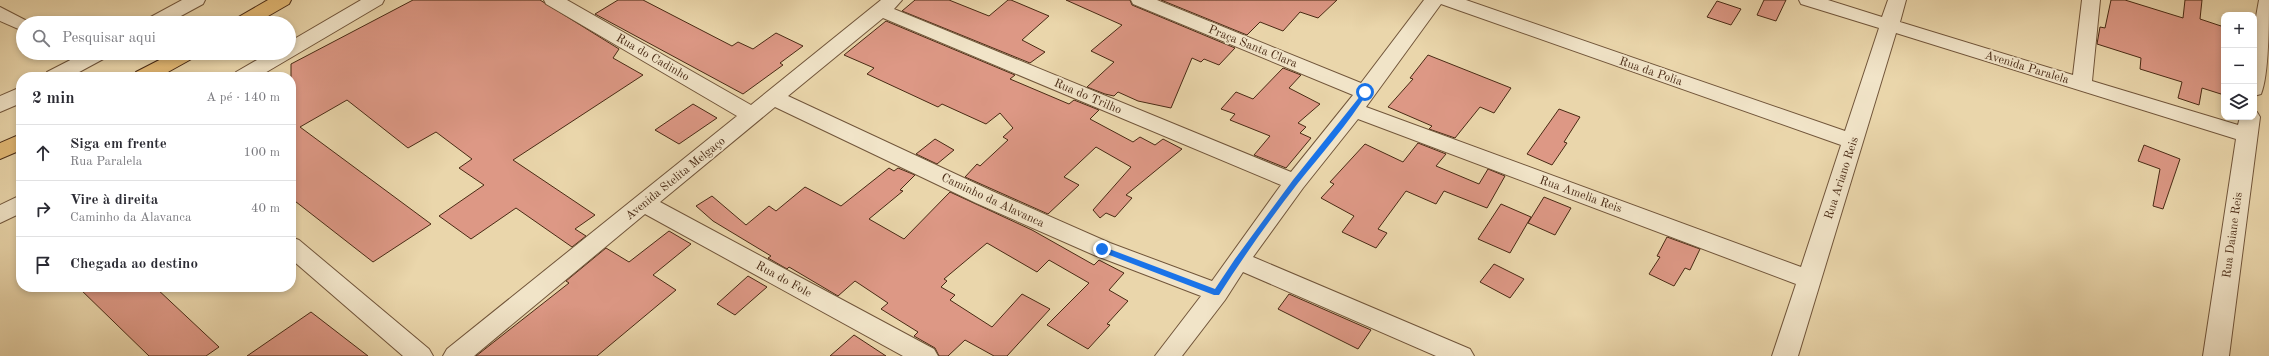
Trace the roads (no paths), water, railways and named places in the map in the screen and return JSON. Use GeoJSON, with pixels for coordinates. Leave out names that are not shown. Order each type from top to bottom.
{"type":"FeatureCollection","features":[{"type":"Feature","properties":{"kind":"highway"},"geometry":{"type":"LineString","coordinates":[[254,16],[282,0]]}},
{"type":"Feature","properties":{"kind":"highway"},"geometry":{"type":"LineString","coordinates":[[152,72],[175,60]]}},
{"type":"Feature","properties":{"kind":"highway"},"geometry":{"type":"LineString","coordinates":[[0,152],[16,144]]}},
{"type":"Feature","properties":{"kind":"street"},"geometry":{"type":"LineString","coordinates":[[167,16],[196,0]]}},
{"type":"Feature","properties":{"kind":"street","name":"Rua do Cadinho"},"geometry":{"type":"LineString","coordinates":[[553,0],[752,115]]}},
{"type":"Feature","properties":{"kind":"street","name":"Praça Santa Clara"},"geometry":{"type":"LineString","coordinates":[[1140,0],[1360,101]]}},
{"type":"Feature","properties":{"kind":"street"},"geometry":{"type":"LineString","coordinates":[[1168,356],[1217,293],[1238,260],[1295,182],[1360,101],[1434,0]]}},
{"type":"Feature","properties":{"kind":"street","name":"Rua da Polia"},"geometry":{"type":"LineString","coordinates":[[1448,0],[1853,142]]}},
{"type":"Feature","properties":{"kind":"street","name":"Avenida Paralela"},"geometry":{"type":"LineString","coordinates":[[1808,0],[2082,83],[2248,126]]}},
{"type":"Feature","properties":{"kind":"street","name":"Rua Ariano Reis"},"geometry":{"type":"LineString","coordinates":[[1785,356],[1897,0]]}},
{"type":"Feature","properties":{"kind":"street"},"geometry":{"type":"LineString","coordinates":[[2082,83],[2091,0]]}},
{"type":"Feature","properties":{"kind":"street"},"geometry":{"type":"LineString","coordinates":[[2255,84],[2266,34],[2268,0]]}},
{"type":"Feature","properties":{"kind":"street"},"geometry":{"type":"LineString","coordinates":[[296,46],[366,2]]}},
{"type":"Feature","properties":{"kind":"street","name":"Avenida Stelita Melgaço"},"geometry":{"type":"LineString","coordinates":[[456,356],[887,5]]}},
{"type":"Feature","properties":{"kind":"street","name":"Rua do Trilho"},"geometry":{"type":"LineString","coordinates":[[887,5],[1295,182]]}},
{"type":"Feature","properties":{"kind":"street"},"geometry":{"type":"LineString","coordinates":[[0,13],[16,21]]}},
{"type":"Feature","properties":{"kind":"street"},"geometry":{"type":"LineString","coordinates":[[62,72],[80,60]]}},
{"type":"Feature","properties":{"kind":"street"},"geometry":{"type":"LineString","coordinates":[[252,72],[272,60]]}},
{"type":"Feature","properties":{"kind":"street"},"geometry":{"type":"LineString","coordinates":[[0,106],[16,97]]}},
{"type":"Feature","properties":{"kind":"street","name":"Caminho da Alavanca"},"geometry":{"type":"LineString","coordinates":[[774,98],[984,197],[1102,249],[1217,293]]}},
{"type":"Feature","properties":{"kind":"street","name":"Rua Amelia Reis"},"geometry":{"type":"LineString","coordinates":[[1360,101],[1808,279]]}},
{"type":"Feature","properties":{"kind":"street","name":"Rua Daiane Reis"},"geometry":{"type":"LineString","coordinates":[[2218,355],[2248,126]]}},
{"type":"Feature","properties":{"kind":"street","name":"Rua do Fole"},"geometry":{"type":"LineString","coordinates":[[643,203],[925,356]]}},
{"type":"Feature","properties":{"kind":"street"},"geometry":{"type":"LineString","coordinates":[[0,215],[16,206]]}},
{"type":"Feature","properties":{"kind":"street"},"geometry":{"type":"LineString","coordinates":[[296,250],[420,356]]}},
{"type":"Feature","properties":{"kind":"street"},"geometry":{"type":"LineString","coordinates":[[1238,260],[1461,356]]}}]}
